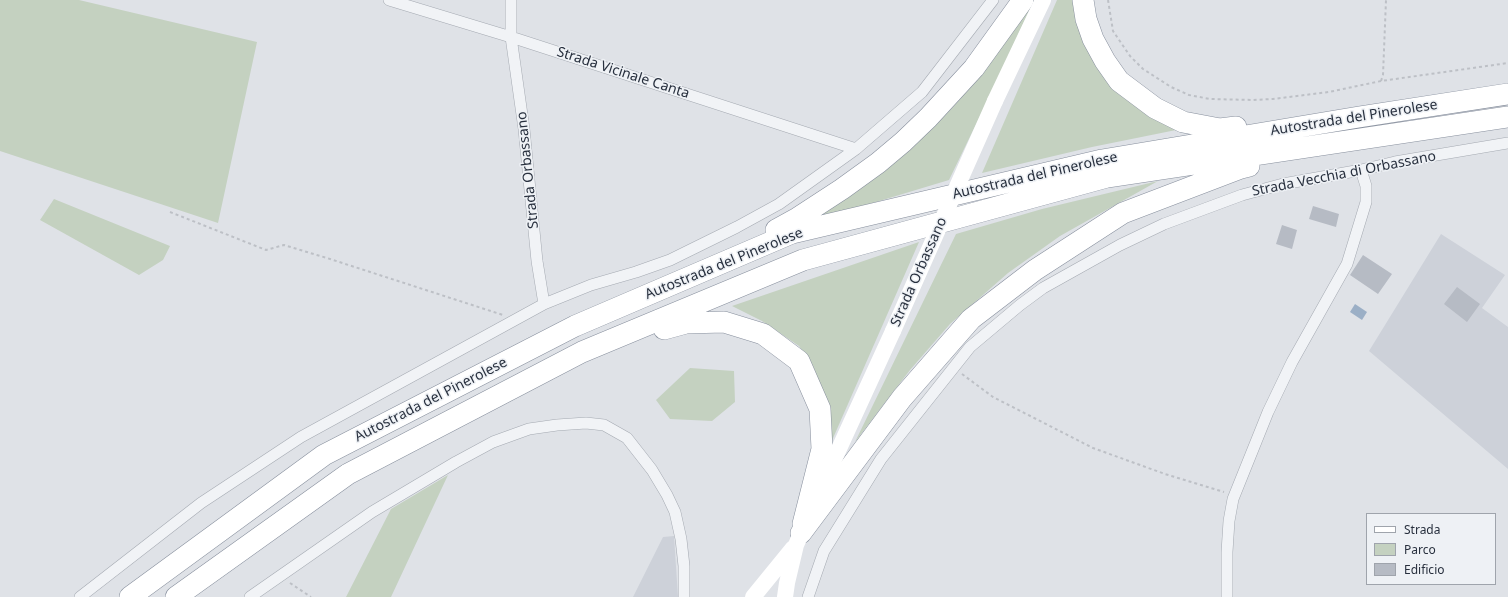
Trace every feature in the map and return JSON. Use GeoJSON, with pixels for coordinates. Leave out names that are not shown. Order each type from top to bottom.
{"type":"FeatureCollection","features":[{"type":"Feature","properties":{"kind":"highway"},"geometry":{"type":"LineString","coordinates":[[575,326],[748,245],[796,219],[878,163],[928,118],[974,68],[1023,0]]}},
{"type":"Feature","properties":{"kind":"highway"},"geometry":{"type":"LineString","coordinates":[[1083,0],[1086,19],[1093,39],[1105,61],[1119,80],[1154,108],[1183,122],[1220,129],[1358,117]]}},
{"type":"Feature","properties":{"kind":"highway","name":"Autostrada del Pinerolese"},"geometry":{"type":"LineString","coordinates":[[130,597],[324,455],[575,326],[792,233],[1102,160],[1358,117],[1508,94]]}},
{"type":"Feature","properties":{"kind":"highway","name":"Autostrada del Pinerolese"},"geometry":{"type":"LineString","coordinates":[[176,597],[348,474],[582,352],[803,260],[1107,178],[1508,117]]}},
{"type":"Feature","properties":{"kind":"highway"},"geometry":{"type":"LineString","coordinates":[[798,539],[902,398],[971,319],[1035,270],[1123,213],[1241,168],[1376,137]]}},
{"type":"Feature","properties":{"kind":"highway"},"geometry":{"type":"LineString","coordinates":[[582,352],[686,323],[724,322],[763,334],[799,361],[820,409],[822,449],[798,539]]}},
{"type":"Feature","properties":{"kind":"main road","name":"Strada Orbassano"},"geometry":{"type":"LineString","coordinates":[[785,597],[798,539],[1043,0]]}},
{"type":"Feature","properties":{"kind":"main road","name":"Strada Orbassano"},"geometry":{"type":"LineString","coordinates":[[752,597],[798,539]]}},
{"type":"Feature","properties":{"kind":"street","name":"Strada Vicinale Canta"},"geometry":{"type":"LineString","coordinates":[[389,0],[512,37],[856,149]]}},
{"type":"Feature","properties":{"kind":"street","name":"Strada Orbassano"},"geometry":{"type":"LineString","coordinates":[[511,0],[512,37],[524,129],[537,261],[544,304]]}},
{"type":"Feature","properties":{"kind":"street"},"geometry":{"type":"LineString","coordinates":[[80,597],[201,503],[301,437],[544,304],[591,285],[670,260],[703,245],[779,204],[856,149],[922,92],[993,0]]}},
{"type":"Feature","properties":{"kind":"street","name":"Strada Vecchia di Orbassano"},"geometry":{"type":"LineString","coordinates":[[808,597],[824,551],[881,459],[970,347],[1043,288],[1120,245],[1164,224],[1242,194],[1282,184],[1361,170],[1395,162],[1508,143]]}},
{"type":"Feature","properties":{"kind":"street"},"geometry":{"type":"LineString","coordinates":[[1227,597],[1226,552],[1233,498],[1259,433],[1292,362],[1347,264],[1366,202],[1366,186],[1361,170]]}},
{"type":"Feature","properties":{"kind":"street"},"geometry":{"type":"LineString","coordinates":[[250,597],[372,512],[492,442],[529,429],[557,424],[586,423],[604,426],[627,438],[652,470],[667,495],[675,512],[681,539],[684,566],[684,597]]}},
{"type":"Feature","properties":{"kind":"path"},"geometry":{"type":"LineString","coordinates":[[1108,0],[1113,31],[1130,56],[1143,69],[1154,78],[1171,87],[1189,94],[1210,99],[1253,100],[1329,92],[1381,81],[1508,63]]}},
{"type":"Feature","properties":{"kind":"path"},"geometry":{"type":"LineString","coordinates":[[1381,81],[1383,75],[1386,0]]}},
{"type":"Feature","properties":{"kind":"path"},"geometry":{"type":"LineString","coordinates":[[170,212],[266,250],[284,245],[515,319]]}},
{"type":"Feature","properties":{"kind":"path"},"geometry":{"type":"LineString","coordinates":[[955,365],[963,376],[993,396],[1093,448],[1165,474],[1224,492],[1233,498]]}},
{"type":"Feature","properties":{"kind":"path"},"geometry":{"type":"LineString","coordinates":[[280,575],[311,597]]}},
{"type":"Feature","properties":{"kind":"shaded area"},"geometry":{"type":"Polygon","coordinates":[[[1441,234],[1505,275],[1482,308],[1508,327],[1508,469],[1369,351],[1441,234]]]}},
{"type":"Feature","properties":{"kind":"shaded area"},"geometry":{"type":"Polygon","coordinates":[[[674,536],[678,597],[633,597],[663,537],[674,536]]]}},
{"type":"Feature","properties":{"kind":"green space"},"geometry":{"type":"Polygon","coordinates":[[[0,0],[79,0],[257,42],[218,223],[0,151],[0,0]]]}},
{"type":"Feature","properties":{"kind":"green space"},"geometry":{"type":"Polygon","coordinates":[[[1034,0],[949,180],[823,218],[821,215],[898,158],[953,107],[1000,49],[1034,0]]]}},
{"type":"Feature","properties":{"kind":"green space"},"geometry":{"type":"Polygon","coordinates":[[[1057,0],[1076,0],[1088,44],[1181,129],[1092,147],[982,173],[1057,0]]]}},
{"type":"Feature","properties":{"kind":"green space"},"geometry":{"type":"Polygon","coordinates":[[[1158,181],[1060,236],[1008,273],[950,324],[910,370],[855,442],[956,234],[1042,209],[1158,181]]]}},
{"type":"Feature","properties":{"kind":"green space"},"geometry":{"type":"Polygon","coordinates":[[[54,199],[170,246],[163,260],[139,275],[40,220],[54,199]]]}},
{"type":"Feature","properties":{"kind":"green space"},"geometry":{"type":"Polygon","coordinates":[[[919,242],[830,445],[826,401],[813,366],[799,346],[762,321],[732,306],[919,242]]]}},
{"type":"Feature","properties":{"kind":"green space"},"geometry":{"type":"Polygon","coordinates":[[[690,368],[734,371],[735,402],[712,421],[670,419],[656,400],[690,368]]]}},
{"type":"Feature","properties":{"kind":"green space"},"geometry":{"type":"Polygon","coordinates":[[[448,475],[391,597],[346,597],[391,509],[448,475]]]}},
{"type":"Feature","properties":{"kind":"water"},"geometry":{"type":"Polygon","coordinates":[[[1355,304],[1367,312],[1362,320],[1350,312],[1355,304]]]}},
{"type":"Feature","properties":{"kind":"building"},"geometry":{"type":"Polygon","coordinates":[[[1313,206],[1339,214],[1336,227],[1309,219],[1313,206]]]}},
{"type":"Feature","properties":{"kind":"building"},"geometry":{"type":"Polygon","coordinates":[[[1282,225],[1297,230],[1292,249],[1276,244],[1282,225]]]}},
{"type":"Feature","properties":{"kind":"building"},"geometry":{"type":"Polygon","coordinates":[[[1363,255],[1392,274],[1378,294],[1350,275],[1363,255]]]}},
{"type":"Feature","properties":{"kind":"building"},"geometry":{"type":"Polygon","coordinates":[[[1457,287],[1480,304],[1467,322],[1444,304],[1457,287]]]}}]}
